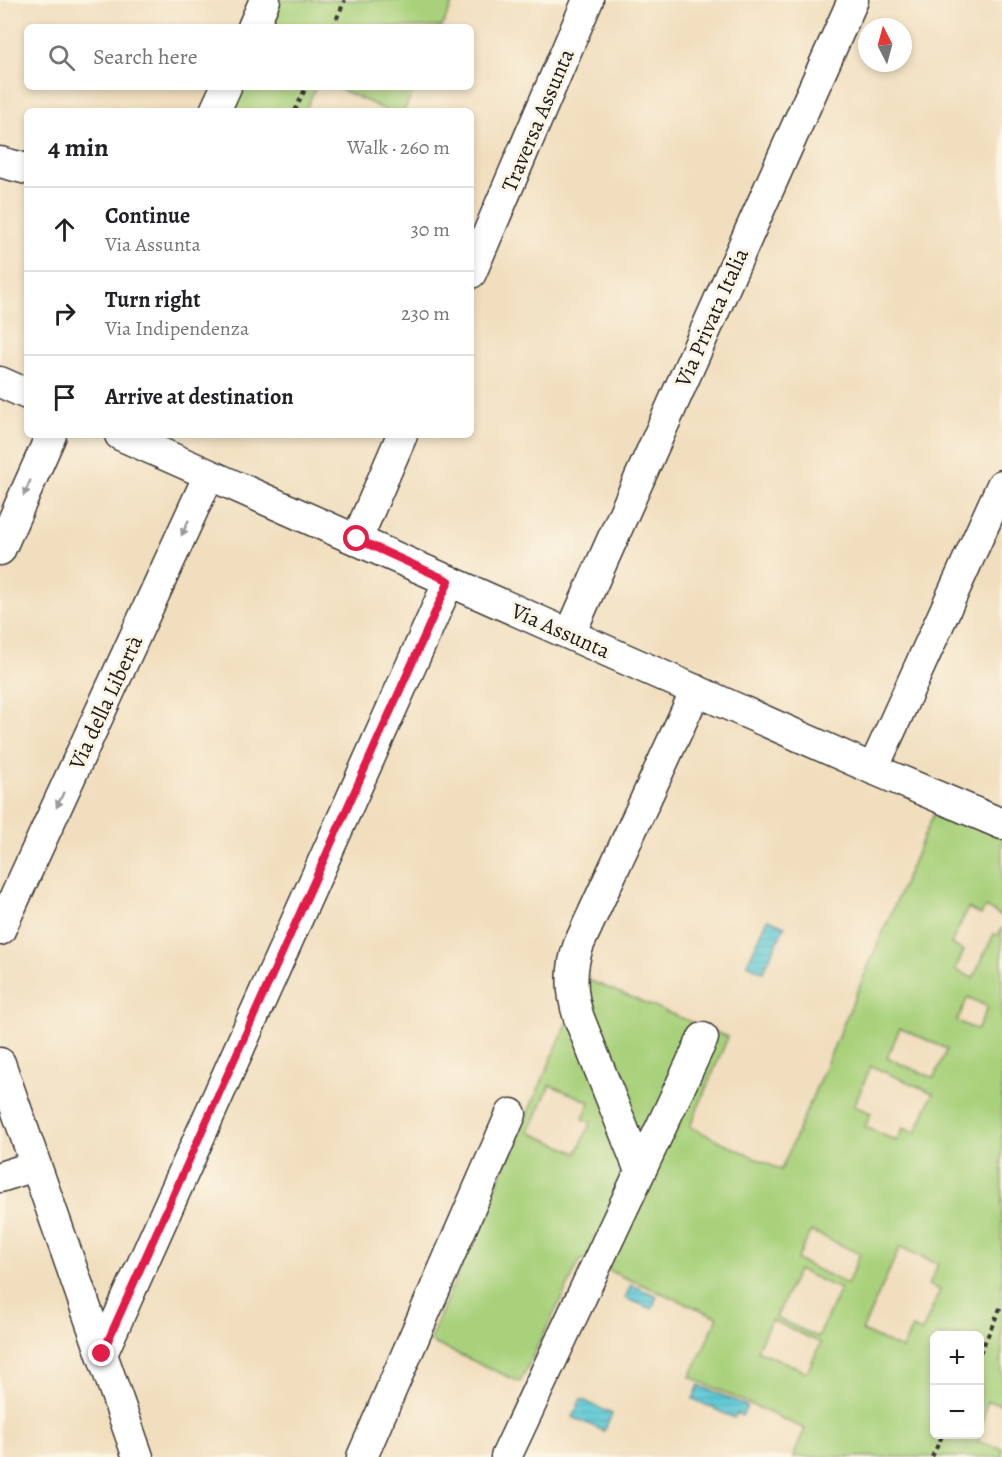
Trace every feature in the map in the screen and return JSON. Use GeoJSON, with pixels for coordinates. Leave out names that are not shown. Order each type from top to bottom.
{"type":"FeatureCollection","features":[{"type":"Feature","properties":{"kind":"street"},"geometry":{"type":"LineString","coordinates":[[253,24],[265,0]]}},
{"type":"Feature","properties":{"kind":"street","name":"Traversa Assunta"},"geometry":{"type":"LineString","coordinates":[[474,266],[588,0]]}},
{"type":"Feature","properties":{"kind":"street","name":"Via Privata Italia"},"geometry":{"type":"LineString","coordinates":[[570,634],[853,0]]}},
{"type":"Feature","properties":{"kind":"street"},"geometry":{"type":"LineString","coordinates":[[216,108],[225,90]]}},
{"type":"Feature","properties":{"kind":"street"},"geometry":{"type":"LineString","coordinates":[[0,162],[24,168]]}},
{"type":"Feature","properties":{"kind":"street"},"geometry":{"type":"LineString","coordinates":[[0,382],[24,393]]}},
{"type":"Feature","properties":{"kind":"street"},"geometry":{"type":"LineString","coordinates":[[0,550],[50,438]]}},
{"type":"Feature","properties":{"kind":"street","name":"Via Assunta"},"geometry":{"type":"LineString","coordinates":[[135,438],[150,441],[209,475],[873,769],[1000,818]]}},
{"type":"Feature","properties":{"kind":"street"},"geometry":{"type":"LineString","coordinates":[[357,539],[401,438]]}},
{"type":"Feature","properties":{"kind":"street","name":"Via della Libertà"},"geometry":{"type":"LineString","coordinates":[[0,930],[209,475]]}},
{"type":"Feature","properties":{"kind":"street"},"geometry":{"type":"LineString","coordinates":[[873,769],[1002,485]]}},
{"type":"Feature","properties":{"kind":"street"},"geometry":{"type":"LineString","coordinates":[[102,1354],[449,581]]}},
{"type":"Feature","properties":{"kind":"street"},"geometry":{"type":"LineString","coordinates":[[640,1171],[579,1018],[572,970],[579,944],[696,690]]}},
{"type":"Feature","properties":{"kind":"street"},"geometry":{"type":"LineString","coordinates":[[506,1457],[703,1038]]}},
{"type":"Feature","properties":{"kind":"street"},"geometry":{"type":"LineString","coordinates":[[0,1063],[138,1457]]}},
{"type":"Feature","properties":{"kind":"street"},"geometry":{"type":"LineString","coordinates":[[362,1457],[511,1114]]}},
{"type":"Feature","properties":{"kind":"street"},"geometry":{"type":"LineString","coordinates":[[0,1177],[35,1166]]}},
{"type":"Feature","properties":{"kind":"path"},"geometry":{"type":"LineString","coordinates":[[334,24],[345,0]]}},
{"type":"Feature","properties":{"kind":"path"},"geometry":{"type":"LineString","coordinates":[[296,108],[305,90]]}},
{"type":"Feature","properties":{"kind":"path"},"geometry":{"type":"LineString","coordinates":[[984,1344],[1002,1304]]}},
{"type":"Feature","properties":{"kind":"path"},"geometry":{"type":"LineString","coordinates":[[932,1457],[941,1439]]}},
{"type":"Feature","properties":{"kind":"green space"},"geometry":{"type":"Polygon","coordinates":[[[274,0],[454,0],[443,24],[264,24],[274,0]]]}},
{"type":"Feature","properties":{"kind":"green space"},"geometry":{"type":"Polygon","coordinates":[[[235,90],[315,90],[306,108],[227,108],[235,90]]]}},
{"type":"Feature","properties":{"kind":"green space"},"geometry":{"type":"Polygon","coordinates":[[[342,90],[414,90],[405,108],[381,108],[342,90]]]}},
{"type":"Feature","properties":{"kind":"green space"},"geometry":{"type":"Polygon","coordinates":[[[936,808],[1002,837],[1002,916],[985,907],[981,915],[968,908],[951,944],[964,951],[955,970],[973,978],[994,934],[998,935],[1002,928],[1002,1404],[987,1401],[984,1415],[984,1331],[930,1331],[930,1439],[978,1439],[978,1442],[1002,1448],[1002,1457],[793,1457],[805,1429],[690,1377],[718,1317],[581,1259],[520,1382],[429,1341],[586,979],[728,1037],[690,1127],[781,1170],[936,808]],[[968,997],[957,1021],[977,1030],[988,1007],[968,997]],[[900,1028],[887,1058],[934,1078],[947,1049],[900,1028]],[[871,1066],[854,1106],[871,1113],[865,1127],[897,1141],[903,1128],[916,1133],[933,1093],[871,1066]],[[550,1085],[529,1132],[577,1153],[591,1122],[583,1119],[590,1102],[550,1085]],[[811,1231],[797,1260],[847,1284],[860,1254],[811,1231]],[[900,1247],[862,1331],[902,1349],[912,1328],[922,1332],[940,1290],[929,1285],[938,1264],[900,1247]],[[798,1270],[776,1318],[818,1337],[840,1289],[798,1270]],[[771,1320],[757,1350],[807,1372],[821,1343],[771,1320]]]}},
{"type":"Feature","properties":{"kind":"water"},"geometry":{"type":"Polygon","coordinates":[[[768,919],[785,926],[763,972],[747,964],[768,919]]]}},
{"type":"Feature","properties":{"kind":"water"},"geometry":{"type":"Polygon","coordinates":[[[631,1285],[657,1296],[652,1309],[625,1298],[631,1285]]]}},
{"type":"Feature","properties":{"kind":"water"},"geometry":{"type":"Polygon","coordinates":[[[699,1385],[747,1406],[742,1416],[737,1413],[734,1418],[693,1399],[699,1385]]]}},
{"type":"Feature","properties":{"kind":"water"},"geometry":{"type":"Polygon","coordinates":[[[581,1399],[612,1414],[604,1431],[573,1417],[581,1399]]]}},
{"type":"Feature","properties":{"kind":"route"},"geometry":{"type":"LineString","coordinates":[[102,1354],[449,581],[357,539]]}}]}
